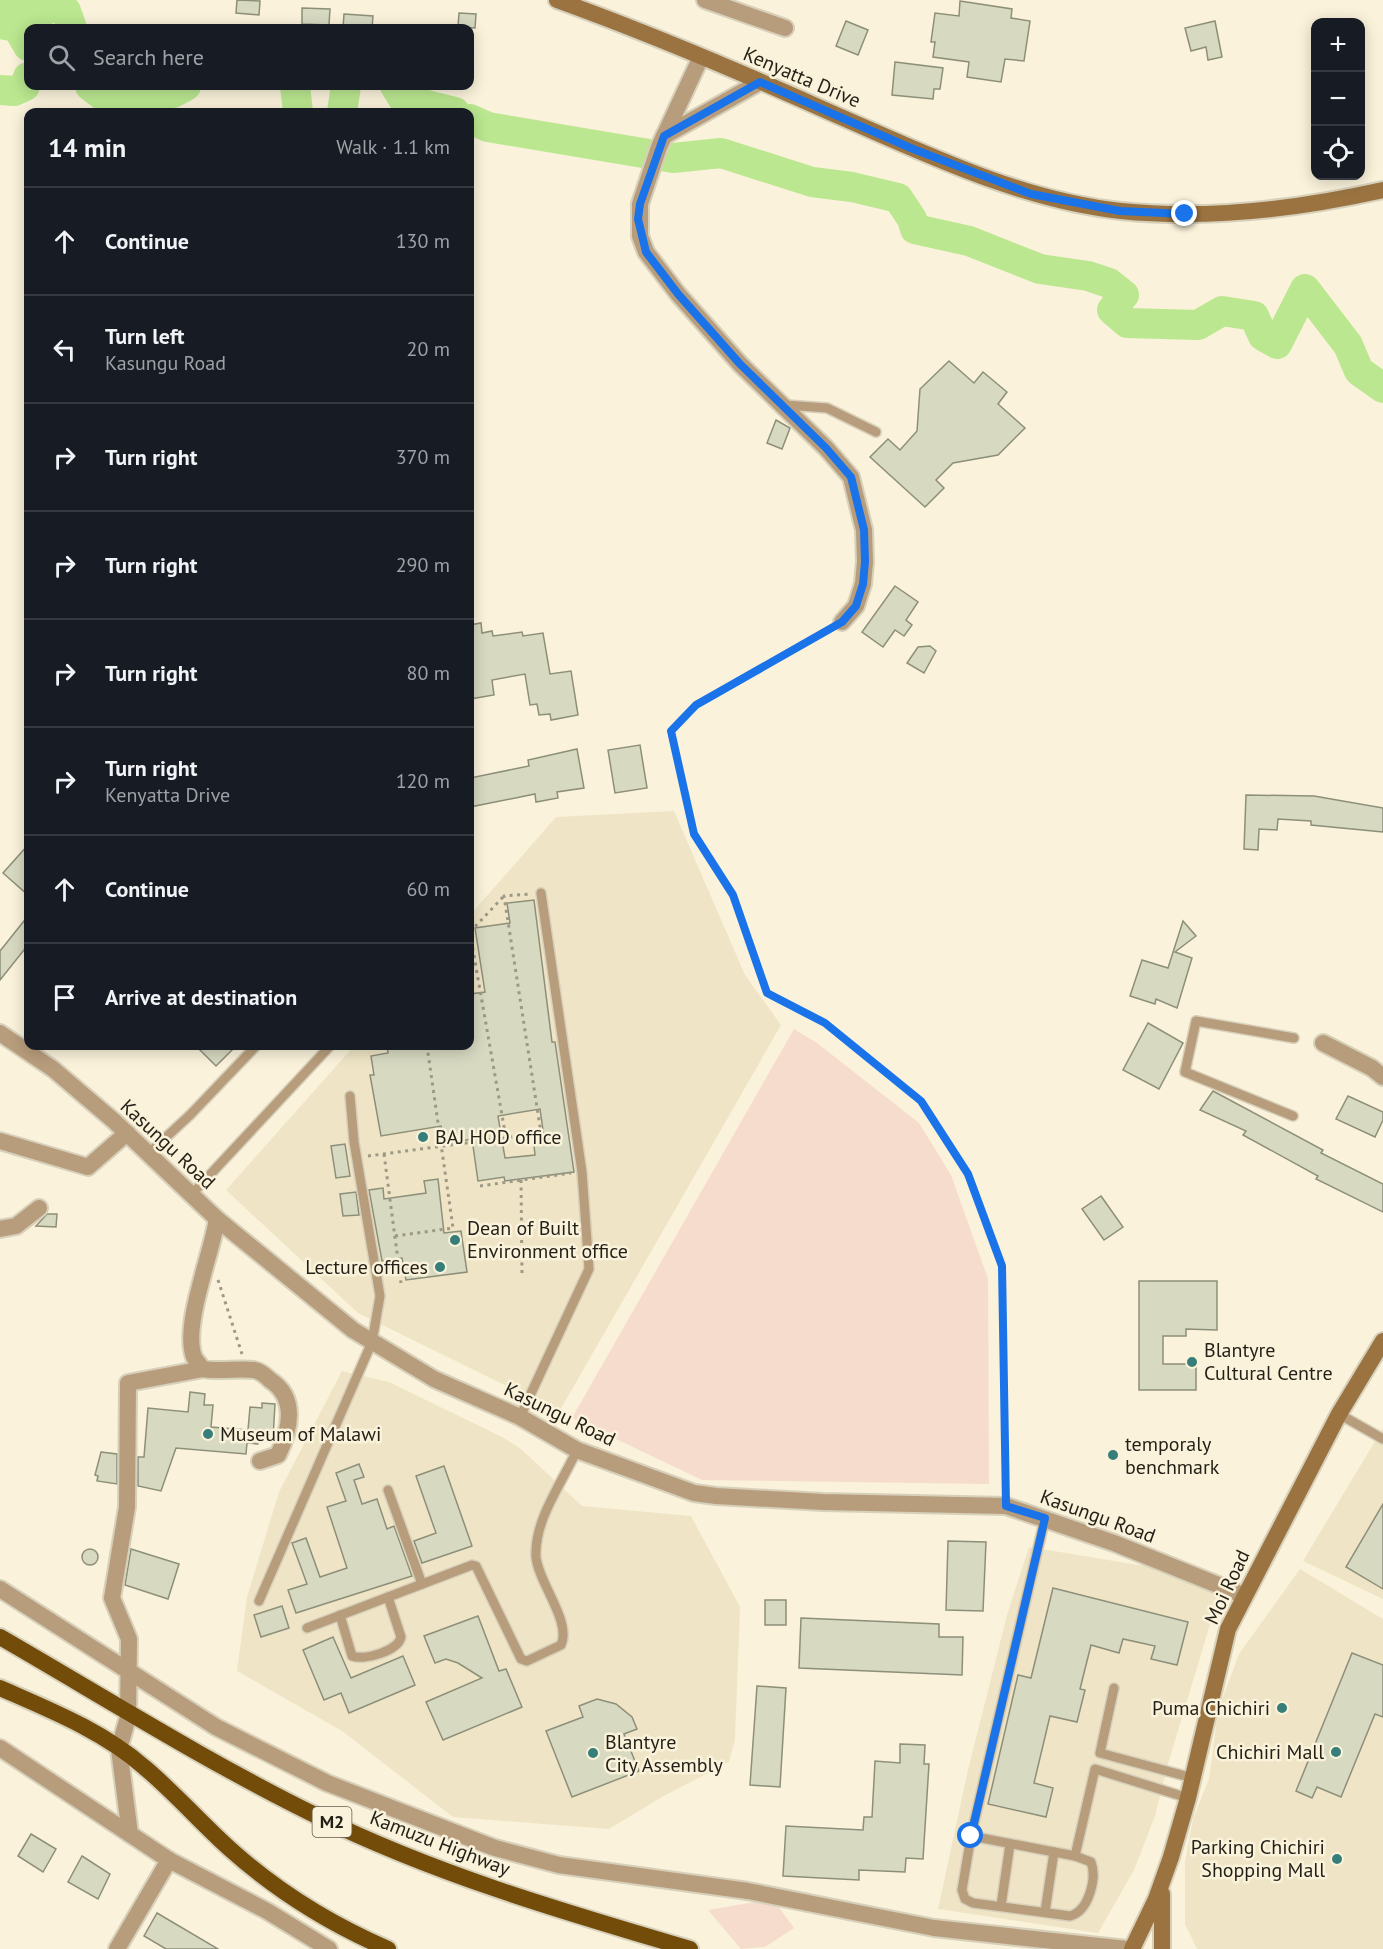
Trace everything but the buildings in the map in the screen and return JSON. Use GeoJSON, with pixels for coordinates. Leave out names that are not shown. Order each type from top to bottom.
{"type":"FeatureCollection","features":[{"type":"Feature","properties":{"kind":"highway","name":"Kamuzu Highway"},"geometry":{"type":"LineString","coordinates":[[0,1637],[316,1816],[497,1889],[690,1949]]}},
{"type":"Feature","properties":{"kind":"highway"},"geometry":{"type":"LineString","coordinates":[[0,1688],[83,1726],[119,1749],[143,1766],[231,1850],[278,1888],[321,1918],[388,1949]]}},
{"type":"Feature","properties":{"kind":"main road","name":"Kenyatta Drive"},"geometry":{"type":"LineString","coordinates":[[556,0],[701,57],[913,149],[1031,194],[1120,211],[1185,214],[1284,208],[1383,190]]}},
{"type":"Feature","properties":{"kind":"main road","name":"Moi Road"},"geometry":{"type":"LineString","coordinates":[[1166,1873],[1188,1798],[1228,1629],[1243,1595],[1339,1414],[1383,1341]]}},
{"type":"Feature","properties":{"kind":"main road"},"geometry":{"type":"LineString","coordinates":[[1132,1949],[1166,1873]]}},
{"type":"Feature","properties":{"kind":"main road"},"geometry":{"type":"LineString","coordinates":[[1162,1949],[1161,1905],[1166,1873]]}},
{"type":"Feature","properties":{"kind":"street"},"geometry":{"type":"LineString","coordinates":[[705,0],[785,28]]}},
{"type":"Feature","properties":{"kind":"street"},"geometry":{"type":"LineString","coordinates":[[701,57],[662,141],[638,219],[646,252],[678,294],[740,364],[851,477],[864,530],[865,562],[863,584],[856,606],[842,622]]}},
{"type":"Feature","properties":{"kind":"street"},"geometry":{"type":"LineString","coordinates":[[662,141],[760,82]]}},
{"type":"Feature","properties":{"kind":"street","name":"Kasungu Road"},"geometry":{"type":"LineString","coordinates":[[0,1033],[24,1049]]}},
{"type":"Feature","properties":{"kind":"street"},"geometry":{"type":"LineString","coordinates":[[1323,1043],[1372,1068],[1383,1077]]}},
{"type":"Feature","properties":{"kind":"street","name":"Kasungu Road"},"geometry":{"type":"LineString","coordinates":[[25,1050],[53,1069],[127,1133],[217,1219],[353,1330],[434,1379],[520,1417],[577,1450],[694,1493],[823,1502],[1006,1506],[1114,1543],[1243,1595]]}},
{"type":"Feature","properties":{"kind":"street"},"geometry":{"type":"LineString","coordinates":[[0,1141],[88,1167],[127,1133]]}},
{"type":"Feature","properties":{"kind":"street"},"geometry":{"type":"LineString","coordinates":[[0,1229],[16,1226],[39,1209]]}},
{"type":"Feature","properties":{"kind":"street"},"geometry":{"type":"LineString","coordinates":[[203,1369],[194,1358],[196,1309],[200,1281],[214,1243],[217,1219]]}},
{"type":"Feature","properties":{"kind":"street"},"geometry":{"type":"LineString","coordinates":[[130,1834],[119,1749],[128,1711],[129,1639],[112,1598],[127,1507],[128,1383],[203,1369],[256,1370],[274,1382],[284,1394],[289,1405],[290,1422],[278,1455],[260,1461]]}},
{"type":"Feature","properties":{"kind":"street"},"geometry":{"type":"LineString","coordinates":[[0,1588],[128,1673],[216,1727],[327,1783],[495,1848],[560,1865],[748,1892],[934,1928],[1127,1949]]}},
{"type":"Feature","properties":{"kind":"street"},"geometry":{"type":"LineString","coordinates":[[0,1748],[169,1860],[267,1911],[329,1949]]}},
{"type":"Feature","properties":{"kind":"street"},"geometry":{"type":"LineString","coordinates":[[117,1949],[169,1860]]}},
{"type":"Feature","properties":{"kind":"lane"},"geometry":{"type":"LineString","coordinates":[[782,405],[827,408],[876,432]]}},
{"type":"Feature","properties":{"kind":"lane"},"geometry":{"type":"LineString","coordinates":[[520,1417],[589,1269],[582,1172],[542,893]]}},
{"type":"Feature","properties":{"kind":"lane"},"geometry":{"type":"LineString","coordinates":[[1293,1116],[1185,1072],[1196,1021],[1294,1038]]}},
{"type":"Feature","properties":{"kind":"lane"},"geometry":{"type":"LineString","coordinates":[[149,1153],[190,1115],[252,1050]]}},
{"type":"Feature","properties":{"kind":"lane"},"geometry":{"type":"LineString","coordinates":[[192,1194],[326,1050]]}},
{"type":"Feature","properties":{"kind":"lane"},"geometry":{"type":"LineString","coordinates":[[259,1601],[372,1342],[380,1296],[350,1096]]}},
{"type":"Feature","properties":{"kind":"lane"},"geometry":{"type":"LineString","coordinates":[[1339,1414],[1383,1439]]}},
{"type":"Feature","properties":{"kind":"lane"},"geometry":{"type":"LineString","coordinates":[[307,1628],[468,1564],[476,1566],[520,1659],[527,1661],[561,1645],[563,1630],[536,1558],[540,1527],[577,1450]]}},
{"type":"Feature","properties":{"kind":"lane"},"geometry":{"type":"LineString","coordinates":[[388,1490],[422,1584]]}},
{"type":"Feature","properties":{"kind":"lane"},"geometry":{"type":"LineString","coordinates":[[971,1836],[1075,1856],[1091,1862],[1093,1877],[1083,1910],[1070,1916],[1001,1905],[972,1903],[965,1899],[962,1890],[971,1836],[1045,1518]]}},
{"type":"Feature","properties":{"kind":"lane"},"geometry":{"type":"LineString","coordinates":[[340,1615],[352,1656],[362,1658],[393,1647],[400,1642],[401,1637],[388,1597]]}},
{"type":"Feature","properties":{"kind":"lane"},"geometry":{"type":"LineString","coordinates":[[1075,1856],[1114,1688]]}},
{"type":"Feature","properties":{"kind":"lane"},"geometry":{"type":"LineString","coordinates":[[1100,1753],[1192,1778]]}},
{"type":"Feature","properties":{"kind":"lane"},"geometry":{"type":"LineString","coordinates":[[1095,1769],[1188,1798]]}},
{"type":"Feature","properties":{"kind":"lane"},"geometry":{"type":"LineString","coordinates":[[1001,1905],[1010,1844]]}},
{"type":"Feature","properties":{"kind":"lane"},"geometry":{"type":"LineString","coordinates":[[1045,1912],[1054,1852]]}},
{"type":"Feature","properties":{"kind":"path"},"geometry":{"type":"LineString","coordinates":[[842,622],[696,705],[671,731],[694,834],[733,895],[767,993],[825,1023],[921,1101],[968,1174],[1002,1266],[1006,1506]]}},
{"type":"Feature","properties":{"kind":"path"},"geometry":{"type":"LineString","coordinates":[[474,929],[504,896],[542,893]]}},
{"type":"Feature","properties":{"kind":"path"},"geometry":{"type":"LineString","coordinates":[[358,1157],[541,1133],[504,896]]}},
{"type":"Feature","properties":{"kind":"path"},"geometry":{"type":"LineString","coordinates":[[474,956],[506,1138]]}},
{"type":"Feature","properties":{"kind":"path"},"geometry":{"type":"LineString","coordinates":[[395,1236],[453,1228],[428,1050]]}},
{"type":"Feature","properties":{"kind":"path"},"geometry":{"type":"LineString","coordinates":[[384,1154],[401,1283]]}},
{"type":"Feature","properties":{"kind":"path"},"geometry":{"type":"LineString","coordinates":[[480,1186],[582,1172]]}},
{"type":"Feature","properties":{"kind":"path"},"geometry":{"type":"LineString","coordinates":[[521,1180],[522,1276]]}},
{"type":"Feature","properties":{"kind":"path"},"geometry":{"type":"LineString","coordinates":[[216,1271],[246,1364],[256,1370]]}},
{"type":"Feature","properties":{"kind":"shaded area"},"geometry":{"type":"Polygon","coordinates":[[[674,811],[745,975],[781,1025],[559,1412],[358,1313],[226,1190],[350,1050],[474,1050],[474,910],[556,817],[674,811]]]}},
{"type":"Feature","properties":{"kind":"shaded area"},"geometry":{"type":"Polygon","coordinates":[[[794,1029],[817,1043],[919,1123],[951,1175],[988,1279],[989,1484],[702,1480],[572,1418],[794,1029]]]}},
{"type":"Feature","properties":{"kind":"shaded area","name":"Blantyre City Assembly"},"geometry":{"type":"Polygon","coordinates":[[[342,1371],[389,1382],[504,1438],[521,1449],[582,1506],[691,1516],[740,1607],[735,1739],[729,1762],[662,1797],[609,1829],[453,1817],[342,1731],[237,1671],[247,1597],[279,1492],[342,1371]]]}},
{"type":"Feature","properties":{"kind":"shaded area"},"geometry":{"type":"Polygon","coordinates":[[[1383,1428],[1383,1599],[1303,1561],[1383,1428]]]}},
{"type":"Feature","properties":{"kind":"shaded area"},"geometry":{"type":"Polygon","coordinates":[[[1029,1547],[1157,1568],[1220,1591],[1168,1764],[1155,1816],[1134,1870],[1098,1933],[938,1909],[968,1770],[1007,1615],[1029,1547]]]}},
{"type":"Feature","properties":{"kind":"shaded area","name":"Chichiri Mall"},"geometry":{"type":"Polygon","coordinates":[[[1300,1569],[1383,1619],[1383,1949],[1197,1949],[1185,1924],[1185,1862],[1193,1819],[1209,1779],[1218,1710],[1239,1654],[1300,1569]]]}},
{"type":"Feature","properties":{"kind":"shaded area"},"geometry":{"type":"Polygon","coordinates":[[[773,1899],[794,1928],[765,1947],[741,1949],[708,1910],[773,1899]]]}},
{"type":"Feature","properties":{"kind":"waterway"},"geometry":{"type":"LineString","coordinates":[[0,2],[17,1],[23,13],[36,16],[55,4],[66,11],[71,24]]}},
{"type":"Feature","properties":{"kind":"waterway"},"geometry":{"type":"LineString","coordinates":[[0,24],[17,27],[24,39]]}},
{"type":"Feature","properties":{"kind":"waterway"},"geometry":{"type":"LineString","coordinates":[[0,90],[14,91],[24,86]]}},
{"type":"Feature","properties":{"kind":"waterway"},"geometry":{"type":"LineString","coordinates":[[95,90],[111,102],[173,93],[179,90]]}},
{"type":"Feature","properties":{"kind":"waterway"},"geometry":{"type":"LineString","coordinates":[[295,90],[298,108]]}},
{"type":"Feature","properties":{"kind":"waterway"},"geometry":{"type":"LineString","coordinates":[[343,108],[345,90]]}},
{"type":"Feature","properties":{"kind":"waterway"},"geometry":{"type":"LineString","coordinates":[[397,90],[403,99],[439,108]]}},
{"type":"Feature","properties":{"kind":"waterway"},"geometry":{"type":"LineString","coordinates":[[474,121],[488,127],[673,158],[721,153],[812,182],[852,187],[898,198],[912,219],[915,229],[969,241],[1040,269],[1088,276],[1109,283],[1124,295],[1112,310],[1127,323],[1198,325],[1222,311],[1254,316],[1263,336],[1277,344],[1305,289],[1348,345],[1359,371],[1383,388]]}},
{"type":"Feature","properties":{"kind":"place","name":"BAJ HOD office"},"geometry":{"type":"Point","coordinates":[423,1137]}},
{"type":"Feature","properties":{"kind":"place","name":"Dean of Built Environment office"},"geometry":{"type":"Point","coordinates":[455,1240]}},
{"type":"Feature","properties":{"kind":"place","name":"Lecture offices"},"geometry":{"type":"Point","coordinates":[440,1267]}},
{"type":"Feature","properties":{"kind":"place","name":"Blantyre Cultural Centre"},"geometry":{"type":"Point","coordinates":[1192,1362]}},
{"type":"Feature","properties":{"kind":"place","name":"Museum of Malawi"},"geometry":{"type":"Point","coordinates":[208,1434]}},
{"type":"Feature","properties":{"kind":"place","name":"temporaly benchmark"},"geometry":{"type":"Point","coordinates":[1113,1455]}},
{"type":"Feature","properties":{"kind":"place","name":"Puma Chichiri"},"geometry":{"type":"Point","coordinates":[1282,1708]}},
{"type":"Feature","properties":{"kind":"place","name":"Chichiri Mall"},"geometry":{"type":"Point","coordinates":[1336,1752]}},
{"type":"Feature","properties":{"kind":"place","name":"Blantyre City Assembly"},"geometry":{"type":"Point","coordinates":[593,1753]}},
{"type":"Feature","properties":{"kind":"place","name":"Parking Chichiri Shopping Mall"},"geometry":{"type":"Point","coordinates":[1337,1859]}},
{"type":"Feature","properties":{"kind":"route"},"geometry":{"type":"LineString","coordinates":[[971,1836],[990,1748],[1009,1684],[1045,1518],[1006,1506],[1002,1266],[968,1174],[921,1101],[825,1023],[767,993],[733,895],[694,834],[671,731],[696,705],[734,681],[842,622],[856,606],[863,584],[864,530],[851,477],[826,448],[740,364],[678,294],[646,252],[640,236],[638,219],[640,204],[664,136],[760,82],[913,149],[1031,194],[1120,211],[1185,214]]}}]}
